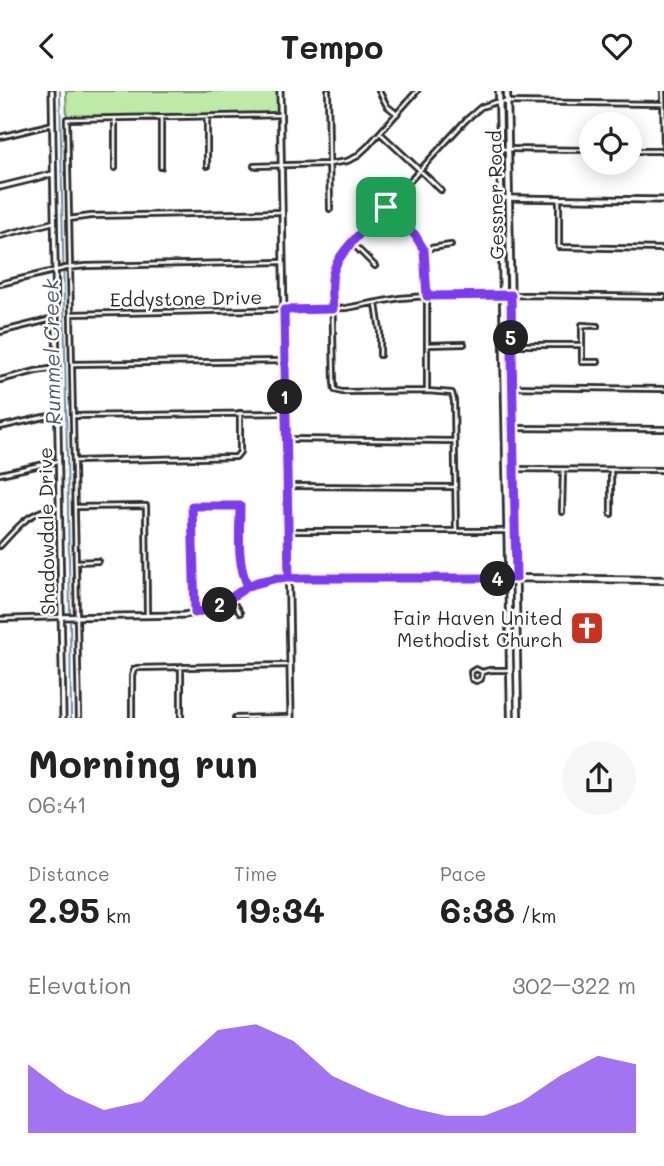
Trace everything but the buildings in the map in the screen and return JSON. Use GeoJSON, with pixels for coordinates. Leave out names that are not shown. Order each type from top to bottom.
{"type":"FeatureCollection","features":[{"type":"Feature","properties":{"kind":"main road","name":"Gessner Road"},"geometry":{"type":"LineString","coordinates":[[499,91],[511,716]]}},
{"type":"Feature","properties":{"kind":"main road","name":"Gessner Road"},"geometry":{"type":"LineString","coordinates":[[507,91],[518,716]]}},
{"type":"Feature","properties":{"kind":"main road"},"geometry":{"type":"LineString","coordinates":[[509,579],[664,580]]}},
{"type":"Feature","properties":{"kind":"main road"},"geometry":{"type":"LineString","coordinates":[[511,716],[518,716]]}},
{"type":"Feature","properties":{"kind":"street","name":"Shadowdale Drive"},"geometry":{"type":"LineString","coordinates":[[52,91],[63,718]]}},
{"type":"Feature","properties":{"kind":"street"},"geometry":{"type":"LineString","coordinates":[[235,718],[291,717],[280,91]]}},
{"type":"Feature","properties":{"kind":"street"},"geometry":{"type":"LineString","coordinates":[[328,91],[330,209]]}},
{"type":"Feature","properties":{"kind":"street"},"geometry":{"type":"LineString","coordinates":[[379,91],[387,106],[397,114]]}},
{"type":"Feature","properties":{"kind":"street"},"geometry":{"type":"LineString","coordinates":[[254,166],[347,161],[356,156],[380,132],[417,91]]}},
{"type":"Feature","properties":{"kind":"street"},"geometry":{"type":"LineString","coordinates":[[642,151],[664,151],[663,91]]}},
{"type":"Feature","properties":{"kind":"street"},"geometry":{"type":"LineString","coordinates":[[456,531],[452,393],[335,390],[333,272],[340,257],[474,112],[489,103],[663,104]]}},
{"type":"Feature","properties":{"kind":"street"},"geometry":{"type":"LineString","coordinates":[[115,168],[115,118],[281,115]]}},
{"type":"Feature","properties":{"kind":"street"},"geometry":{"type":"LineString","coordinates":[[207,116],[207,166]]}},
{"type":"Feature","properties":{"kind":"street"},"geometry":{"type":"LineString","coordinates":[[161,117],[161,167]]}},
{"type":"Feature","properties":{"kind":"street","name":"Shadowdale Drive"},"geometry":{"type":"LineString","coordinates":[[79,718],[67,119],[115,118]]}},
{"type":"Feature","properties":{"kind":"street"},"geometry":{"type":"LineString","coordinates":[[0,137],[52,124]]}},
{"type":"Feature","properties":{"kind":"street"},"geometry":{"type":"LineString","coordinates":[[380,132],[441,190]]}},
{"type":"Feature","properties":{"kind":"street"},"geometry":{"type":"LineString","coordinates":[[501,149],[579,150]]}},
{"type":"Feature","properties":{"kind":"street"},"geometry":{"type":"LineString","coordinates":[[0,187],[54,174]]}},
{"type":"Feature","properties":{"kind":"street"},"geometry":{"type":"LineString","coordinates":[[502,198],[664,200]]}},
{"type":"Feature","properties":{"kind":"street"},"geometry":{"type":"LineString","coordinates":[[559,199],[559,247],[664,249]]}},
{"type":"Feature","properties":{"kind":"street"},"geometry":{"type":"LineString","coordinates":[[386,207],[415,235],[424,250],[427,391]]}},
{"type":"Feature","properties":{"kind":"street"},"geometry":{"type":"LineString","coordinates":[[69,219],[91,216],[282,212]]}},
{"type":"Feature","properties":{"kind":"street"},"geometry":{"type":"LineString","coordinates":[[0,236],[54,222]]}},
{"type":"Feature","properties":{"kind":"street"},"geometry":{"type":"LineString","coordinates":[[352,243],[375,266]]}},
{"type":"Feature","properties":{"kind":"street"},"geometry":{"type":"LineString","coordinates":[[424,250],[451,245]]}},
{"type":"Feature","properties":{"kind":"street"},"geometry":{"type":"LineString","coordinates":[[0,284],[68,267],[283,262]]}},
{"type":"Feature","properties":{"kind":"street","name":"Eddystone Drive"},"geometry":{"type":"LineString","coordinates":[[71,314],[333,309],[427,296],[664,297]]}},
{"type":"Feature","properties":{"kind":"street"},"geometry":{"type":"LineString","coordinates":[[376,304],[380,355]]}},
{"type":"Feature","properties":{"kind":"street"},"geometry":{"type":"LineString","coordinates":[[0,332],[56,318]]}},
{"type":"Feature","properties":{"kind":"street"},"geometry":{"type":"LineString","coordinates":[[597,326],[582,325],[582,362],[598,362]]}},
{"type":"Feature","properties":{"kind":"street"},"geometry":{"type":"LineString","coordinates":[[427,345],[464,344]]}},
{"type":"Feature","properties":{"kind":"street"},"geometry":{"type":"LineString","coordinates":[[511,345],[582,345]]}},
{"type":"Feature","properties":{"kind":"street"},"geometry":{"type":"LineString","coordinates":[[72,364],[285,361]]}},
{"type":"Feature","properties":{"kind":"street"},"geometry":{"type":"LineString","coordinates":[[0,380],[36,370],[57,368]]}},
{"type":"Feature","properties":{"kind":"street"},"geometry":{"type":"LineString","coordinates":[[505,387],[664,389]]}},
{"type":"Feature","properties":{"kind":"street"},"geometry":{"type":"LineString","coordinates":[[75,461],[236,457],[240,452],[240,413]]}},
{"type":"Feature","properties":{"kind":"street"},"geometry":{"type":"LineString","coordinates":[[73,416],[285,413]]}},
{"type":"Feature","properties":{"kind":"street"},"geometry":{"type":"LineString","coordinates":[[0,427],[58,415]]}},
{"type":"Feature","properties":{"kind":"street"},"geometry":{"type":"LineString","coordinates":[[506,428],[664,429]]}},
{"type":"Feature","properties":{"kind":"street"},"geometry":{"type":"LineString","coordinates":[[286,439],[454,441]]}},
{"type":"Feature","properties":{"kind":"street"},"geometry":{"type":"LineString","coordinates":[[0,474],[58,461]]}},
{"type":"Feature","properties":{"kind":"street"},"geometry":{"type":"LineString","coordinates":[[506,469],[664,470]]}},
{"type":"Feature","properties":{"kind":"street"},"geometry":{"type":"LineString","coordinates":[[562,512],[563,470]]}},
{"type":"Feature","properties":{"kind":"street"},"geometry":{"type":"LineString","coordinates":[[611,470],[611,514]]}},
{"type":"Feature","properties":{"kind":"street"},"geometry":{"type":"LineString","coordinates":[[286,486],[455,487]]}},
{"type":"Feature","properties":{"kind":"street"},"geometry":{"type":"LineString","coordinates":[[76,507],[146,506],[147,615]]}},
{"type":"Feature","properties":{"kind":"street"},"geometry":{"type":"LineString","coordinates":[[195,613],[192,506],[240,506],[240,559],[243,578],[248,586]]}},
{"type":"Feature","properties":{"kind":"street"},"geometry":{"type":"LineString","coordinates":[[0,546],[34,514],[50,508],[59,508]]}},
{"type":"Feature","properties":{"kind":"street"},"geometry":{"type":"LineString","coordinates":[[288,531],[515,531]]}},
{"type":"Feature","properties":{"kind":"street"},"geometry":{"type":"LineString","coordinates":[[77,562],[98,561]]}},
{"type":"Feature","properties":{"kind":"street"},"geometry":{"type":"LineString","coordinates":[[0,619],[184,615],[207,611],[231,599],[248,586],[267,580],[289,578],[509,579]]}},
{"type":"Feature","properties":{"kind":"street"},"geometry":{"type":"LineString","coordinates":[[231,599],[240,613]]}},
{"type":"Feature","properties":{"kind":"street"},"geometry":{"type":"LineString","coordinates":[[132,718],[132,683],[136,667],[290,665]]}},
{"type":"Feature","properties":{"kind":"street"},"geometry":{"type":"LineString","coordinates":[[181,666],[181,718]]}},
{"type":"Feature","properties":{"kind":"street"},"geometry":{"type":"LineString","coordinates":[[482,672],[518,670]]}},
{"type":"Feature","properties":{"kind":"green space"},"geometry":{"type":"Polygon","coordinates":[[[66,91],[280,91],[281,115],[67,119],[66,91]]]}},
{"type":"Feature","properties":{"kind":"waterway","name":"Rummel Creek"},"geometry":{"type":"LineString","coordinates":[[60,91],[70,613]]}},
{"type":"Feature","properties":{"kind":"waterway","name":"Rummel Creek"},"geometry":{"type":"LineString","coordinates":[[70,622],[71,718]]}},
{"type":"Feature","properties":{"kind":"place","name":"Fair Haven United Methodist Church"},"geometry":{"type":"Point","coordinates":[587,628]}},
{"type":"Feature","properties":{"kind":"route"},"geometry":{"type":"LineString","coordinates":[[386,207],[340,257],[333,272],[333,309],[284,310],[289,578],[277,578],[257,582],[219,606],[195,613],[192,506],[240,506],[240,559],[243,578],[248,586],[257,582],[267,580],[277,578],[416,579],[516,578],[511,295],[427,296],[424,250],[408,227],[386,207]]}}]}
